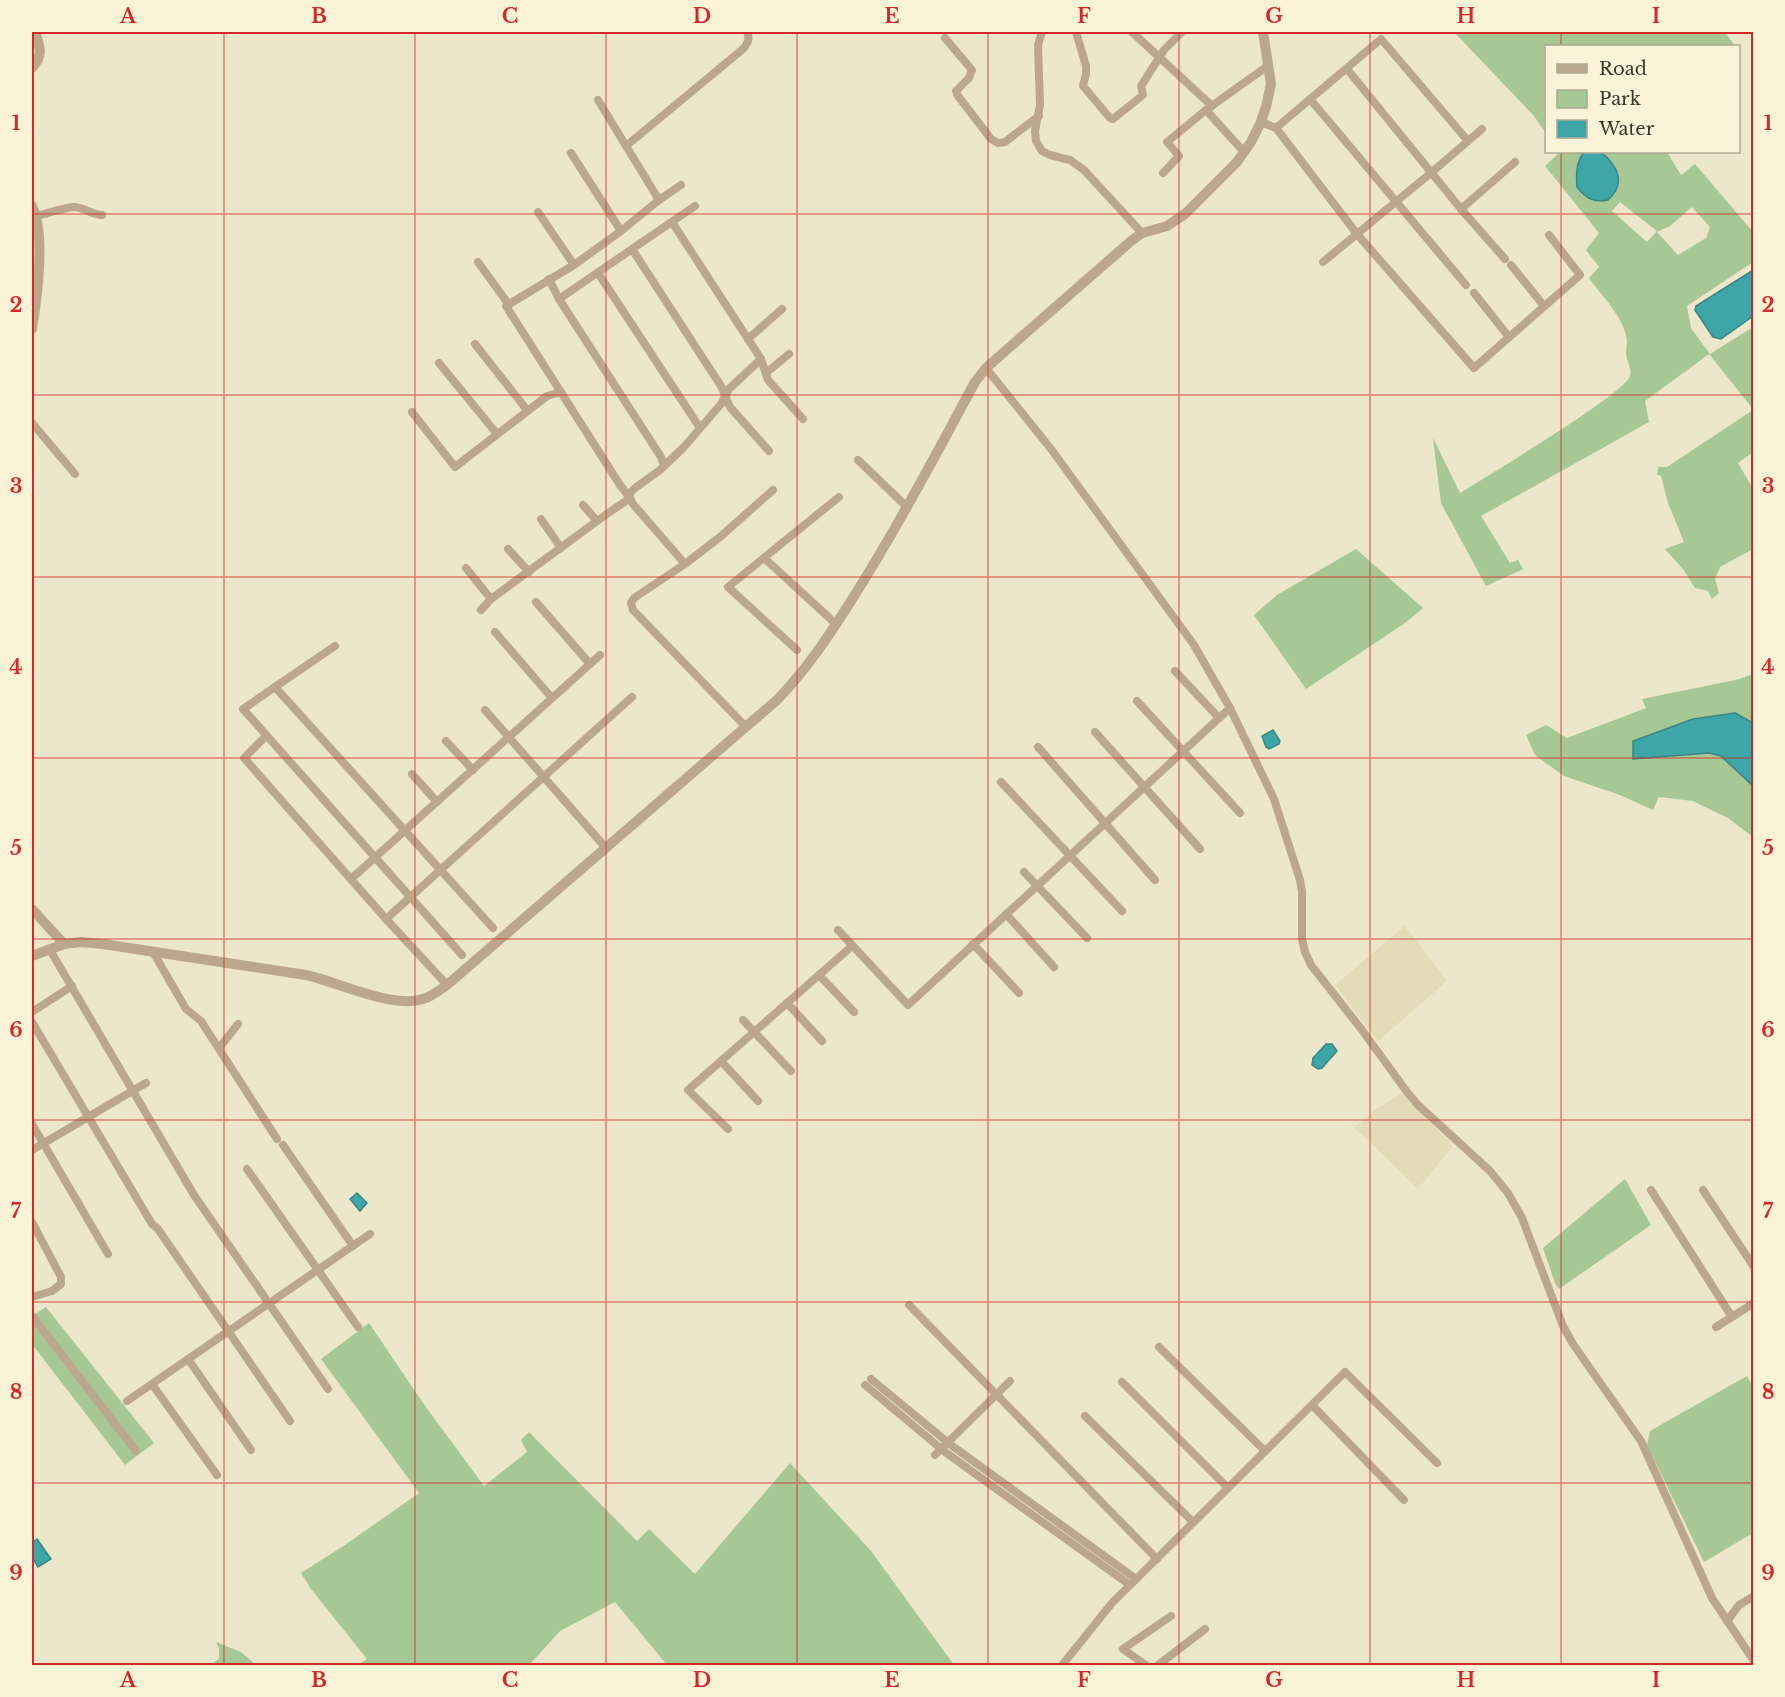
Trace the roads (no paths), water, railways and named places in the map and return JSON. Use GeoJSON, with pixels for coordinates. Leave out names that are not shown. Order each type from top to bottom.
{"type":"FeatureCollection","features":[{"type":"Feature","properties":{"kind":"street"},"geometry":{"type":"LineString","coordinates":[[32,68],[39,58],[40,45],[35,32]]}},
{"type":"Feature","properties":{"kind":"street"},"geometry":{"type":"LineString","coordinates":[[626,146],[743,49],[749,37],[747,32]]}},
{"type":"Feature","properties":{"kind":"street"},"geometry":{"type":"LineString","coordinates":[[1042,32],[1038,45],[1039,116],[1035,131],[1036,141],[1042,151],[1070,160],[1084,170],[1142,233]]}},
{"type":"Feature","properties":{"kind":"street"},"geometry":{"type":"LineString","coordinates":[[1076,32],[1086,66],[1083,86],[1113,119],[1126,107],[1140,99],[1143,95],[1141,86],[1143,82],[1160,57],[1182,32]]}},
{"type":"Feature","properties":{"kind":"street"},"geometry":{"type":"LineString","coordinates":[[1132,32],[1160,57],[1209,108],[1244,152]]}},
{"type":"Feature","properties":{"kind":"street"},"geometry":{"type":"LineString","coordinates":[[32,956],[64,944],[81,942],[103,944],[306,975],[390,1001],[408,1002],[424,999],[447,985],[777,700],[798,679],[816,656],[872,567],[975,382],[986,368],[1142,233],[1167,226],[1185,214],[1237,162],[1261,122],[1271,84],[1263,32]]}},
{"type":"Feature","properties":{"kind":"street"},"geometry":{"type":"LineString","coordinates":[[945,38],[972,70],[969,78],[956,91],[958,96],[991,139],[998,143],[1005,142],[1039,116]]}},
{"type":"Feature","properties":{"kind":"street"},"geometry":{"type":"LineString","coordinates":[[1276,128],[1381,39],[1468,141]]}},
{"type":"Feature","properties":{"kind":"street"},"geometry":{"type":"LineString","coordinates":[[1163,173],[1179,156],[1167,142],[1209,108],[1269,65]]}},
{"type":"Feature","properties":{"kind":"street"},"geometry":{"type":"LineString","coordinates":[[1347,69],[1461,209],[1544,306]]}},
{"type":"Feature","properties":{"kind":"street"},"geometry":{"type":"LineString","coordinates":[[1310,99],[1466,285]]}},
{"type":"Feature","properties":{"kind":"street"},"geometry":{"type":"LineString","coordinates":[[598,100],[659,200]]}},
{"type":"Feature","properties":{"kind":"street"},"geometry":{"type":"LineString","coordinates":[[1261,122],[1276,128],[1357,234],[1474,368],[1580,275],[1549,235]]}},
{"type":"Feature","properties":{"kind":"street"},"geometry":{"type":"LineString","coordinates":[[1323,262],[1482,129]]}},
{"type":"Feature","properties":{"kind":"street"},"geometry":{"type":"LineString","coordinates":[[571,153],[621,231]]}},
{"type":"Feature","properties":{"kind":"street"},"geometry":{"type":"LineString","coordinates":[[1461,209],[1515,162]]}},
{"type":"Feature","properties":{"kind":"street"},"geometry":{"type":"LineString","coordinates":[[681,185],[574,265],[506,306],[633,504],[685,564]]}},
{"type":"Feature","properties":{"kind":"street"},"geometry":{"type":"LineString","coordinates":[[559,299],[695,206]]}},
{"type":"Feature","properties":{"kind":"street"},"geometry":{"type":"LineString","coordinates":[[32,329],[38,295],[39,233],[34,211],[72,207],[81,208],[94,215],[102,215]]}},
{"type":"Feature","properties":{"kind":"street"},"geometry":{"type":"LineString","coordinates":[[538,212],[574,265]]}},
{"type":"Feature","properties":{"kind":"street"},"geometry":{"type":"LineString","coordinates":[[672,222],[761,359],[768,380],[803,419]]}},
{"type":"Feature","properties":{"kind":"street"},"geometry":{"type":"LineString","coordinates":[[632,249],[721,386],[730,407],[769,451]]}},
{"type":"Feature","properties":{"kind":"street"},"geometry":{"type":"LineString","coordinates":[[478,262],[509,305]]}},
{"type":"Feature","properties":{"kind":"street"},"geometry":{"type":"LineString","coordinates":[[598,273],[700,428]]}},
{"type":"Feature","properties":{"kind":"street"},"geometry":{"type":"LineString","coordinates":[[549,279],[559,299],[661,457],[664,466]]}},
{"type":"Feature","properties":{"kind":"street"},"geometry":{"type":"LineString","coordinates":[[1474,293],[1509,337]]}},
{"type":"Feature","properties":{"kind":"street"},"geometry":{"type":"LineString","coordinates":[[748,339],[782,309]]}},
{"type":"Feature","properties":{"kind":"street"},"geometry":{"type":"LineString","coordinates":[[475,344],[527,410]]}},
{"type":"Feature","properties":{"kind":"street"},"geometry":{"type":"LineString","coordinates":[[766,373],[789,354]]}},
{"type":"Feature","properties":{"kind":"street"},"geometry":{"type":"LineString","coordinates":[[481,610],[491,599],[630,498],[635,488],[684,447],[722,404],[729,389],[761,359]]}},
{"type":"Feature","properties":{"kind":"street"},"geometry":{"type":"LineString","coordinates":[[439,363],[497,434]]}},
{"type":"Feature","properties":{"kind":"street"},"geometry":{"type":"LineString","coordinates":[[986,368],[1051,449],[1194,645],[1230,708],[1274,799],[1300,880],[1302,939],[1311,965],[1418,1105],[1490,1171],[1508,1193],[1522,1218],[1563,1326],[1573,1344],[1641,1441],[1712,1598],[1726,1621],[1750,1649],[1754,1661]]}},
{"type":"Feature","properties":{"kind":"street"},"geometry":{"type":"LineString","coordinates":[[412,412],[455,466],[547,396],[561,392]]}},
{"type":"Feature","properties":{"kind":"street"},"geometry":{"type":"LineString","coordinates":[[32,423],[75,474]]}},
{"type":"Feature","properties":{"kind":"street"},"geometry":{"type":"LineString","coordinates":[[858,460],[907,507]]}},
{"type":"Feature","properties":{"kind":"street"},"geometry":{"type":"LineString","coordinates":[[746,727],[631,607],[634,598],[720,537],[772,490]]}},
{"type":"Feature","properties":{"kind":"street"},"geometry":{"type":"LineString","coordinates":[[797,650],[728,587],[839,497]]}},
{"type":"Feature","properties":{"kind":"street"},"geometry":{"type":"LineString","coordinates":[[583,505],[597,520]]}},
{"type":"Feature","properties":{"kind":"street"},"geometry":{"type":"LineString","coordinates":[[541,519],[561,548]]}},
{"type":"Feature","properties":{"kind":"street"},"geometry":{"type":"LineString","coordinates":[[508,549],[529,572]]}},
{"type":"Feature","properties":{"kind":"street"},"geometry":{"type":"LineString","coordinates":[[764,558],[836,624]]}},
{"type":"Feature","properties":{"kind":"street"},"geometry":{"type":"LineString","coordinates":[[466,568],[491,599]]}},
{"type":"Feature","properties":{"kind":"street"},"geometry":{"type":"LineString","coordinates":[[536,602],[590,664]]}},
{"type":"Feature","properties":{"kind":"street"},"geometry":{"type":"LineString","coordinates":[[495,632],[552,698]]}},
{"type":"Feature","properties":{"kind":"street"},"geometry":{"type":"LineString","coordinates":[[335,646],[243,708],[462,955]]}},
{"type":"Feature","properties":{"kind":"street"},"geometry":{"type":"LineString","coordinates":[[351,879],[600,655]]}},
{"type":"Feature","properties":{"kind":"street"},"geometry":{"type":"LineString","coordinates":[[1175,671],[1219,718]]}},
{"type":"Feature","properties":{"kind":"street"},"geometry":{"type":"LineString","coordinates":[[275,687],[494,928]]}},
{"type":"Feature","properties":{"kind":"street"},"geometry":{"type":"LineString","coordinates":[[386,919],[632,697]]}},
{"type":"Feature","properties":{"kind":"street"},"geometry":{"type":"LineString","coordinates":[[1137,701],[1240,813]]}},
{"type":"Feature","properties":{"kind":"street"},"geometry":{"type":"LineString","coordinates":[[838,930],[908,1005],[1230,708]]}},
{"type":"Feature","properties":{"kind":"street"},"geometry":{"type":"LineString","coordinates":[[485,710],[606,848]]}},
{"type":"Feature","properties":{"kind":"street"},"geometry":{"type":"LineString","coordinates":[[1095,732],[1200,849]]}},
{"type":"Feature","properties":{"kind":"street"},"geometry":{"type":"LineString","coordinates":[[266,736],[244,758],[447,985]]}},
{"type":"Feature","properties":{"kind":"street"},"geometry":{"type":"LineString","coordinates":[[446,741],[472,770]]}},
{"type":"Feature","properties":{"kind":"street"},"geometry":{"type":"LineString","coordinates":[[1038,747],[1155,880]]}},
{"type":"Feature","properties":{"kind":"street"},"geometry":{"type":"LineString","coordinates":[[412,774],[437,802]]}},
{"type":"Feature","properties":{"kind":"street"},"geometry":{"type":"LineString","coordinates":[[1001,782],[1122,911]]}},
{"type":"Feature","properties":{"kind":"street"},"geometry":{"type":"LineString","coordinates":[[1024,872],[1087,939]]}},
{"type":"Feature","properties":{"kind":"street"},"geometry":{"type":"LineString","coordinates":[[32,909],[64,944]]}},
{"type":"Feature","properties":{"kind":"street"},"geometry":{"type":"LineString","coordinates":[[1006,914],[1054,967]]}},
{"type":"Feature","properties":{"kind":"street"},"geometry":{"type":"LineString","coordinates":[[973,944],[1020,993]]}},
{"type":"Feature","properties":{"kind":"street"},"geometry":{"type":"LineString","coordinates":[[728,1129],[688,1090],[852,945]]}},
{"type":"Feature","properties":{"kind":"street"},"geometry":{"type":"LineString","coordinates":[[50,950],[194,1195],[328,1389]]}},
{"type":"Feature","properties":{"kind":"street"},"geometry":{"type":"LineString","coordinates":[[153,952],[186,1009],[201,1021],[280,1142],[353,1246]]}},
{"type":"Feature","properties":{"kind":"street"},"geometry":{"type":"LineString","coordinates":[[819,975],[854,1012]]}},
{"type":"Feature","properties":{"kind":"street"},"geometry":{"type":"LineString","coordinates":[[32,1012],[72,986]]}},
{"type":"Feature","properties":{"kind":"street"},"geometry":{"type":"LineString","coordinates":[[787,1003],[822,1041]]}},
{"type":"Feature","properties":{"kind":"street"},"geometry":{"type":"LineString","coordinates":[[743,1020],[792,1071]]}},
{"type":"Feature","properties":{"kind":"street"},"geometry":{"type":"LineString","coordinates":[[32,1022],[152,1224],[158,1229],[290,1421]]}},
{"type":"Feature","properties":{"kind":"street"},"geometry":{"type":"LineString","coordinates":[[219,1048],[238,1023]]}},
{"type":"Feature","properties":{"kind":"street"},"geometry":{"type":"LineString","coordinates":[[721,1062],[758,1101]]}},
{"type":"Feature","properties":{"kind":"street"},"geometry":{"type":"LineString","coordinates":[[32,1150],[146,1083]]}},
{"type":"Feature","properties":{"kind":"street"},"geometry":{"type":"LineString","coordinates":[[32,1124],[108,1254]]}},
{"type":"Feature","properties":{"kind":"street"},"geometry":{"type":"LineString","coordinates":[[248,1169],[357,1328]]}},
{"type":"Feature","properties":{"kind":"street"},"geometry":{"type":"LineString","coordinates":[[1651,1190],[1732,1317]]}},
{"type":"Feature","properties":{"kind":"street"},"geometry":{"type":"LineString","coordinates":[[1702,1190],[1754,1268]]}},
{"type":"Feature","properties":{"kind":"street"},"geometry":{"type":"LineString","coordinates":[[32,1222],[61,1277],[61,1284],[52,1291],[32,1297]]}},
{"type":"Feature","properties":{"kind":"street"},"geometry":{"type":"LineString","coordinates":[[127,1401],[370,1234]]}},
{"type":"Feature","properties":{"kind":"street"},"geometry":{"type":"LineString","coordinates":[[1716,1328],[1754,1303]]}},
{"type":"Feature","properties":{"kind":"street"},"geometry":{"type":"LineString","coordinates":[[909,1305],[1156,1559]]}},
{"type":"Feature","properties":{"kind":"street"},"geometry":{"type":"LineString","coordinates":[[32,1316],[136,1451]]}},
{"type":"Feature","properties":{"kind":"street"},"geometry":{"type":"LineString","coordinates":[[1159,1347],[1265,1451]]}},
{"type":"Feature","properties":{"kind":"street"},"geometry":{"type":"LineString","coordinates":[[188,1359],[251,1450]]}},
{"type":"Feature","properties":{"kind":"street"},"geometry":{"type":"LineString","coordinates":[[1065,1665],[1063,1664],[1112,1603],[1346,1372],[1437,1463]]}},
{"type":"Feature","properties":{"kind":"street"},"geometry":{"type":"LineString","coordinates":[[941,1449],[1010,1381]]}},
{"type":"Feature","properties":{"kind":"street"},"geometry":{"type":"LineString","coordinates":[[868,1382],[941,1449],[1133,1582]]}},
{"type":"Feature","properties":{"kind":"street"},"geometry":{"type":"LineString","coordinates":[[1122,1382],[1228,1488]]}},
{"type":"Feature","properties":{"kind":"street"},"geometry":{"type":"LineString","coordinates":[[152,1384],[217,1475]]}},
{"type":"Feature","properties":{"kind":"street"},"geometry":{"type":"LineString","coordinates":[[1312,1405],[1404,1500]]}},
{"type":"Feature","properties":{"kind":"street"},"geometry":{"type":"LineString","coordinates":[[1085,1416],[1193,1522]]}},
{"type":"Feature","properties":{"kind":"street"},"geometry":{"type":"LineString","coordinates":[[1726,1621],[1739,1605],[1754,1596]]}},
{"type":"Feature","properties":{"kind":"street"},"geometry":{"type":"LineString","coordinates":[[1147,1665],[1123,1649],[1171,1616]]}},
{"type":"Feature","properties":{"kind":"street"},"geometry":{"type":"LineString","coordinates":[[1157,1665],[1204,1629]]}},
{"type":"Feature","properties":{"kind":"water"},"geometry":{"type":"Polygon","coordinates":[[[1583,153],[1602,153],[1614,166],[1618,176],[1618,186],[1608,200],[1590,199],[1577,187],[1579,160],[1583,153]]]}},
{"type":"Feature","properties":{"kind":"water"},"geometry":{"type":"Polygon","coordinates":[[[1753,270],[1753,316],[1721,339],[1713,337],[1695,310],[1696,306],[1753,270]]]}},
{"type":"Feature","properties":{"kind":"water"},"geometry":{"type":"Polygon","coordinates":[[[1735,713],[1753,723],[1753,786],[1721,756],[1709,753],[1633,759],[1633,741],[1693,719],[1735,713]]]}},
{"type":"Feature","properties":{"kind":"water"},"geometry":{"type":"Polygon","coordinates":[[[1273,730],[1280,741],[1279,744],[1269,749],[1262,736],[1273,730]]]}},
{"type":"Feature","properties":{"kind":"water"},"geometry":{"type":"Polygon","coordinates":[[[1326,1044],[1332,1044],[1337,1051],[1322,1068],[1318,1069],[1312,1065],[1313,1058],[1326,1044]]]}},
{"type":"Feature","properties":{"kind":"water"},"geometry":{"type":"Polygon","coordinates":[[[357,1193],[367,1203],[360,1211],[350,1199],[357,1193]]]}},
{"type":"Feature","properties":{"kind":"water"},"geometry":{"type":"Polygon","coordinates":[[[37,1539],[51,1559],[38,1567],[32,1557],[32,1543],[37,1539]]]}}]}
